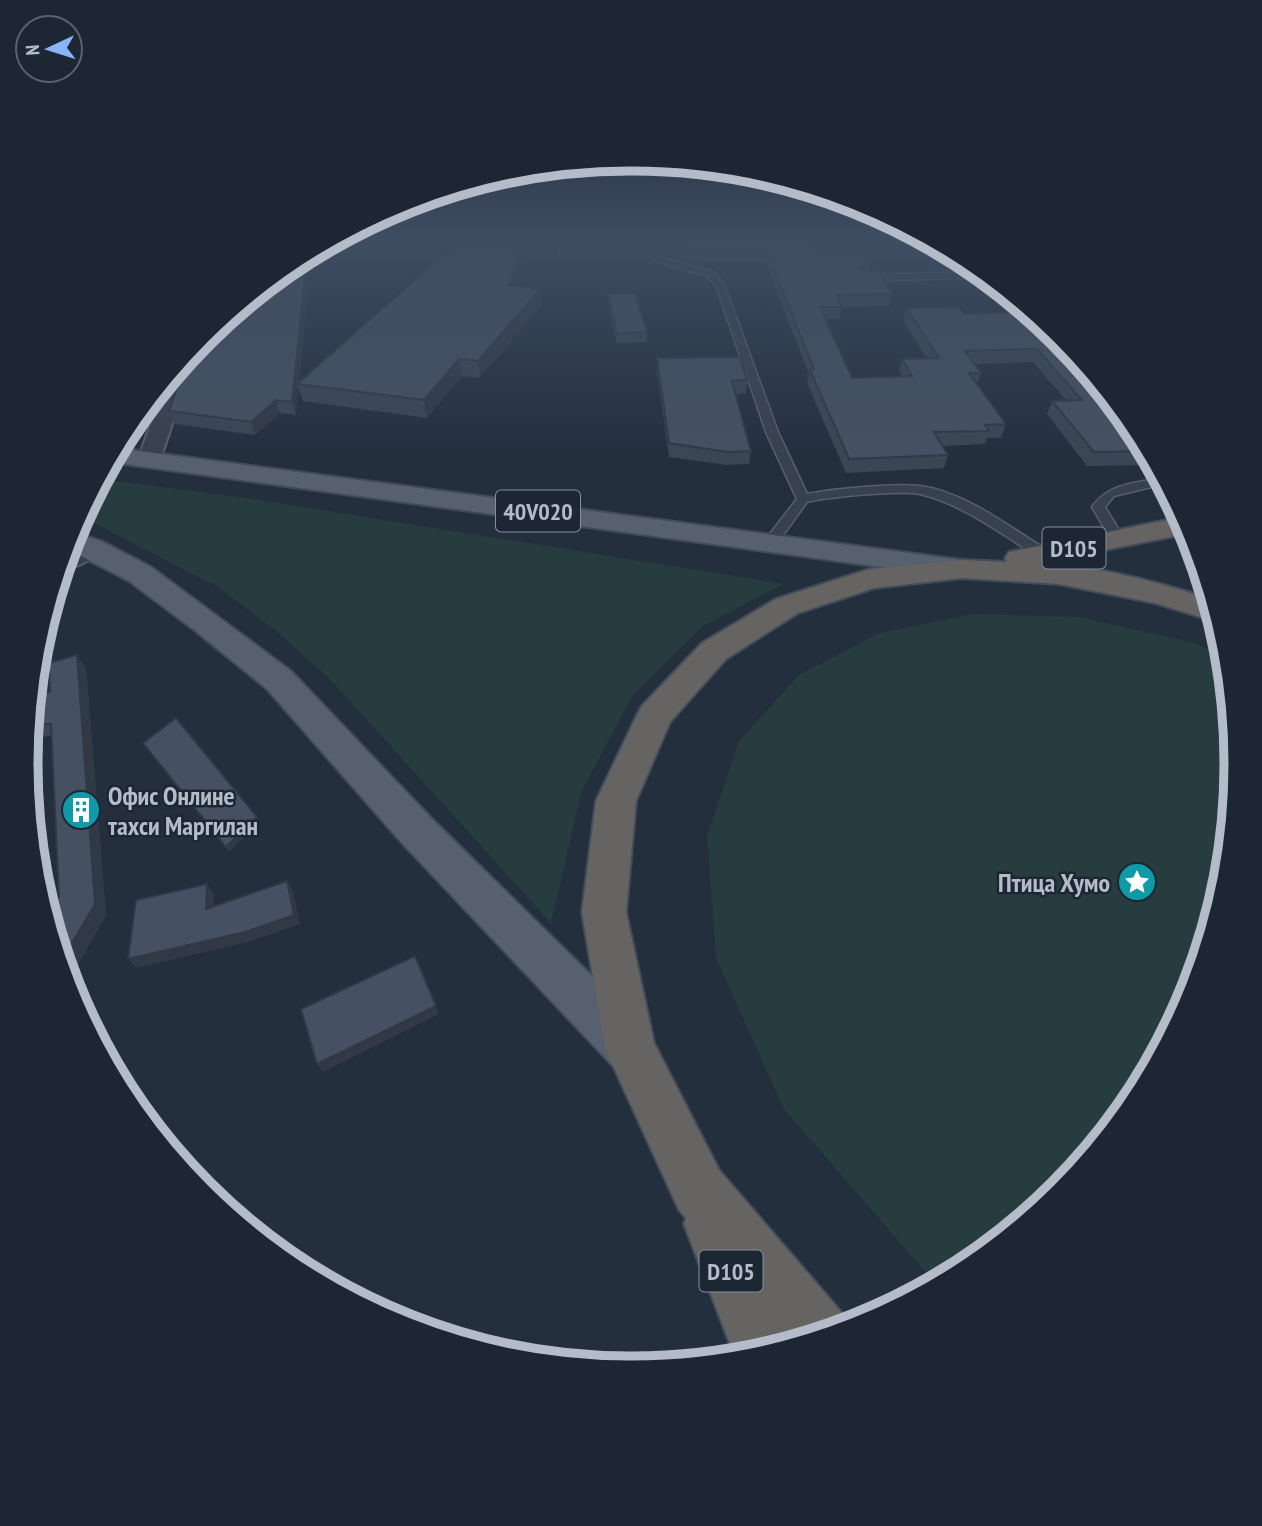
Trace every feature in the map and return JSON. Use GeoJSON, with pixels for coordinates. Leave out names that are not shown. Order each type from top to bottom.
{"type":"FeatureCollection","features":[{"type":"Feature","properties":{"kind":"highway","name":"D105"},"geometry":{"type":"LineString","coordinates":[[962,569],[1174,528]]}},
{"type":"Feature","properties":{"kind":"highway"},"geometry":{"type":"LineString","coordinates":[[813,1326],[699,1190],[631,1048],[604,912],[616,801],[655,715],[714,651],[786,606],[870,579],[962,569],[1059,574],[1162,594],[1202,608]]}},
{"type":"Feature","properties":{"kind":"highway","name":"D105"},"geometry":{"type":"LineString","coordinates":[[699,1190],[760,1341]]}},
{"type":"Feature","properties":{"kind":"main road","name":"40V020"},"geometry":{"type":"LineString","coordinates":[[124,457],[962,569]]}},
{"type":"Feature","properties":{"kind":"main road"},"geometry":{"type":"LineString","coordinates":[[78,552],[150,582],[205,621],[279,680],[416,830],[631,1048]]}},
{"type":"Feature","properties":{"kind":"street"},"geometry":{"type":"LineString","coordinates":[[149,460],[174,386]]}},
{"type":"Feature","properties":{"kind":"lane"},"geometry":{"type":"LineString","coordinates":[[730,311],[772,432],[803,499]]}},
{"type":"Feature","properties":{"kind":"lane"},"geometry":{"type":"LineString","coordinates":[[1118,540],[1098,507],[1110,493],[1153,483]]}},
{"type":"Feature","properties":{"kind":"lane"},"geometry":{"type":"LineString","coordinates":[[770,543],[803,499],[827,494],[919,490],[956,502],[1044,554]]}},
{"type":"Feature","properties":{"kind":"green space"},"geometry":{"type":"Polygon","coordinates":[[[111,480],[253,499],[784,584],[703,626],[633,695],[582,790],[551,923],[329,678],[275,630],[218,587],[91,521],[111,480]]]}},
{"type":"Feature","properties":{"kind":"green space"},"geometry":{"type":"Polygon","coordinates":[[[973,614],[1080,617],[1194,643],[1213,651],[1222,724],[1222,802],[1212,879],[1192,953],[1178,990],[1144,1059],[1101,1124],[1050,1182],[992,1233],[931,1274],[923,1269],[784,1109],[716,958],[707,836],[739,741],[799,675],[879,633],[973,614]]]}},
{"type":"Feature","properties":{"kind":"building"},"geometry":{"type":"Polygon","coordinates":[[[248,311],[301,311],[292,402],[276,400],[251,422],[169,411],[180,379],[212,344],[248,311]]]}},
{"type":"Feature","properties":{"kind":"building"},"geometry":{"type":"Polygon","coordinates":[[[379,311],[521,311],[478,361],[459,359],[424,400],[297,384],[379,311]]]}},
{"type":"Feature","properties":{"kind":"building"},"geometry":{"type":"Polygon","coordinates":[[[612,311],[641,311],[647,332],[617,334],[612,311]]]}},
{"type":"Feature","properties":{"kind":"building"},"geometry":{"type":"Polygon","coordinates":[[[791,311],[822,311],[852,378],[912,376],[902,359],[939,358],[908,311],[962,311],[964,314],[1015,312],[1076,372],[1101,402],[1134,451],[1094,452],[1052,401],[1082,400],[1037,349],[965,351],[981,373],[969,373],[1006,424],[985,425],[989,431],[934,432],[948,455],[849,459],[810,370],[814,369],[791,311]]]}},
{"type":"Feature","properties":{"kind":"building"},"geometry":{"type":"Polygon","coordinates":[[[740,357],[747,380],[732,381],[751,451],[728,452],[669,443],[657,358],[740,357]]]}},
{"type":"Feature","properties":{"kind":"building"},"geometry":{"type":"Polygon","coordinates":[[[77,655],[95,904],[69,949],[56,902],[59,897],[51,724],[40,724],[43,692],[50,692],[49,663],[77,655]]]}},
{"type":"Feature","properties":{"kind":"building"},"geometry":{"type":"Polygon","coordinates":[[[176,718],[257,817],[226,847],[143,743],[176,718]]]}},
{"type":"Feature","properties":{"kind":"building"},"geometry":{"type":"Polygon","coordinates":[[[287,881],[294,915],[245,932],[128,959],[136,900],[207,884],[206,909],[287,881]]]}},
{"type":"Feature","properties":{"kind":"building"},"geometry":{"type":"Polygon","coordinates":[[[415,956],[436,1006],[317,1064],[301,1009],[415,956]]]}},
{"type":"Feature","properties":{"kind":"place","name":"Офис Онлине тахси Маргилан"},"geometry":{"type":"Point","coordinates":[81,810]}},
{"type":"Feature","properties":{"kind":"place","name":"Птица Хумо"},"geometry":{"type":"Point","coordinates":[1137,882]}}]}
